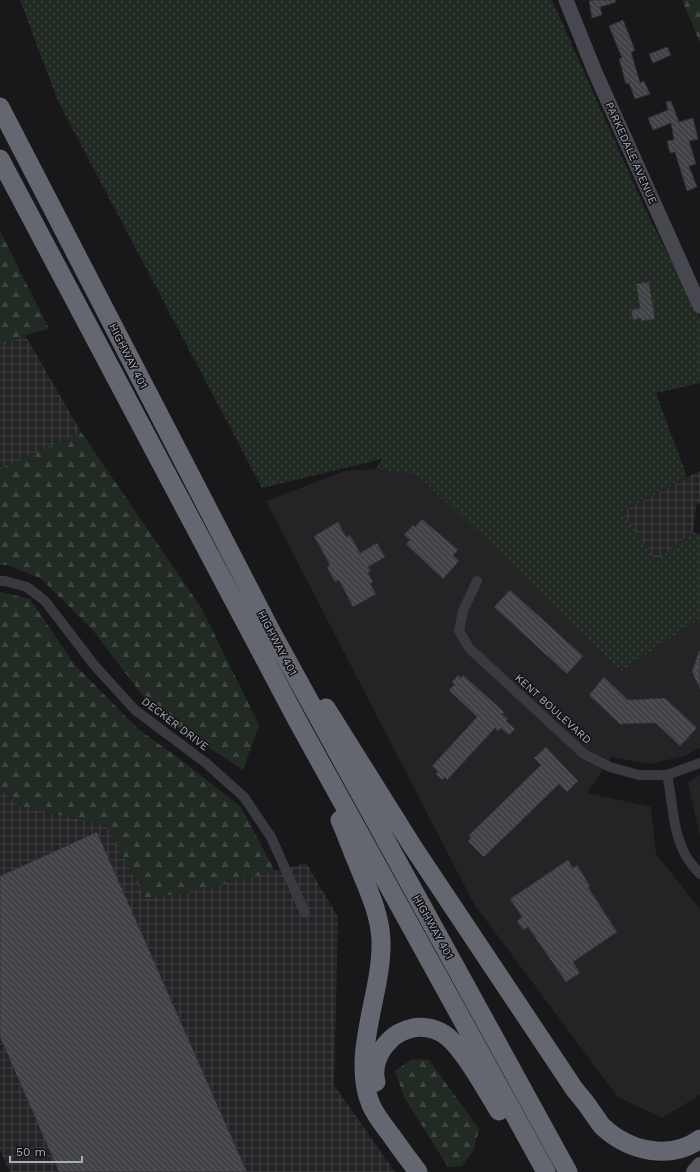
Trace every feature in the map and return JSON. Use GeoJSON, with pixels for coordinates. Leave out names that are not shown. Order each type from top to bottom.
{"type":"FeatureCollection","features":[{"type":"Feature","properties":{"kind":"highway","name":"HIGHWAY 401"},"geometry":{"type":"LineString","coordinates":[[0,107],[271,631],[568,1172]]}},
{"type":"Feature","properties":{"kind":"highway","name":"HIGHWAY 401"},"geometry":{"type":"LineString","coordinates":[[0,159],[296,718],[545,1170]]}},
{"type":"Feature","properties":{"kind":"highway"},"geometry":{"type":"LineString","coordinates":[[271,631],[296,660],[413,847],[575,1090],[603,1126],[625,1143],[638,1148],[661,1152],[687,1146],[700,1139]]}},
{"type":"Feature","properties":{"kind":"highway"},"geometry":{"type":"LineString","coordinates":[[296,718],[300,740],[342,824],[371,896],[378,919],[380,940],[378,974],[364,1054],[366,1086],[371,1105],[380,1121],[418,1172]]}},
{"type":"Feature","properties":{"kind":"highway"},"geometry":{"type":"LineString","coordinates":[[430,1172],[400,1132],[381,1098],[374,1074],[378,1057],[389,1040],[403,1032],[418,1027],[442,1032],[459,1048],[526,1153],[545,1170]]}},
{"type":"Feature","properties":{"kind":"main road"},"geometry":{"type":"LineString","coordinates":[[694,1172],[700,1165]]}},
{"type":"Feature","properties":{"kind":"street","name":"PARKEDALE AVENUE"},"geometry":{"type":"LineString","coordinates":[[566,0],[595,72],[700,306]]}},
{"type":"Feature","properties":{"kind":"street","name":"DECKER DRIVE"},"geometry":{"type":"LineString","coordinates":[[0,581],[27,587],[45,601],[95,666],[135,710],[206,763],[244,797],[271,838],[305,913]]}},
{"type":"Feature","properties":{"kind":"street","name":"KENT BOULEVARD"},"geometry":{"type":"LineString","coordinates":[[477,581],[462,611],[459,631],[469,648],[584,754],[610,768],[639,775],[667,776],[700,764]]}},
{"type":"Feature","properties":{"kind":"street"},"geometry":{"type":"LineString","coordinates":[[667,776],[671,791],[676,830],[685,855],[700,874]]}},
{"type":"Feature","properties":{"kind":"shaded area"},"geometry":{"type":"Polygon","coordinates":[[[25,335],[81,432],[0,469],[0,346],[25,335]]]}},
{"type":"Feature","properties":{"kind":"shaded area"},"geometry":{"type":"Polygon","coordinates":[[[376,469],[418,475],[621,671],[700,618],[700,748],[684,756],[650,764],[612,757],[587,793],[651,807],[656,854],[700,909],[700,1095],[662,1118],[618,1097],[474,904],[266,501],[345,471],[376,469]]]}},
{"type":"Feature","properties":{"kind":"shaded area"},"geometry":{"type":"Polygon","coordinates":[[[700,471],[700,503],[696,506],[693,532],[656,561],[621,512],[700,471]]]}},
{"type":"Feature","properties":{"kind":"shaded area"},"geometry":{"type":"Polygon","coordinates":[[[700,775],[700,837],[688,783],[700,775]]]}},
{"type":"Feature","properties":{"kind":"shaded area"},"geometry":{"type":"Polygon","coordinates":[[[0,788],[21,807],[106,825],[145,898],[191,892],[306,863],[338,917],[334,1085],[395,1172],[10,1172],[0,1150],[0,788]]]}},
{"type":"Feature","properties":{"kind":"green space"},"geometry":{"type":"Polygon","coordinates":[[[20,0],[552,0],[645,209],[700,318],[700,383],[656,393],[687,477],[622,512],[656,561],[693,532],[700,534],[700,618],[621,671],[418,475],[376,469],[382,459],[262,488],[58,101],[20,0]]]}},
{"type":"Feature","properties":{"kind":"green space"},"geometry":{"type":"Polygon","coordinates":[[[682,0],[700,0],[700,43],[682,0]]]}},
{"type":"Feature","properties":{"kind":"green space"},"geometry":{"type":"Polygon","coordinates":[[[0,231],[49,329],[25,335],[0,346],[0,231]]]}},
{"type":"Feature","properties":{"kind":"green space"},"geometry":{"type":"Polygon","coordinates":[[[81,432],[202,609],[259,725],[243,770],[156,713],[91,628],[40,578],[7,565],[0,565],[0,469],[81,432]]]}},
{"type":"Feature","properties":{"kind":"green space"},"geometry":{"type":"Polygon","coordinates":[[[0,592],[30,599],[75,665],[138,729],[180,759],[241,807],[275,871],[191,892],[145,898],[106,825],[21,807],[0,788],[0,592]]]}},
{"type":"Feature","properties":{"kind":"green space"},"geometry":{"type":"Polygon","coordinates":[[[412,1059],[429,1060],[479,1129],[474,1149],[462,1166],[448,1167],[404,1097],[395,1071],[412,1059]]]}},
{"type":"Feature","properties":{"kind":"building"},"geometry":{"type":"Polygon","coordinates":[[[616,0],[616,2],[600,7],[602,15],[592,18],[589,1],[616,0]]]}},
{"type":"Feature","properties":{"kind":"building"},"geometry":{"type":"Polygon","coordinates":[[[623,20],[635,50],[631,52],[640,83],[644,81],[650,94],[635,99],[629,83],[626,84],[619,59],[622,58],[609,26],[623,20]]]}},
{"type":"Feature","properties":{"kind":"building"},"geometry":{"type":"Polygon","coordinates":[[[667,47],[671,55],[653,63],[649,54],[667,47]]]}},
{"type":"Feature","properties":{"kind":"building"},"geometry":{"type":"Polygon","coordinates":[[[671,101],[679,122],[693,118],[698,139],[689,141],[696,164],[689,166],[697,187],[687,191],[675,152],[670,153],[667,141],[674,140],[671,123],[653,130],[648,118],[668,110],[666,102],[671,101]]]}},
{"type":"Feature","properties":{"kind":"building"},"geometry":{"type":"Polygon","coordinates":[[[649,282],[655,319],[641,321],[641,318],[633,320],[631,310],[640,308],[636,284],[649,282]]]}},
{"type":"Feature","properties":{"kind":"building"},"geometry":{"type":"Polygon","coordinates":[[[422,519],[458,550],[453,555],[459,561],[443,579],[406,544],[410,540],[404,535],[413,525],[415,527],[422,519]]]}},
{"type":"Feature","properties":{"kind":"building"},"geometry":{"type":"Polygon","coordinates":[[[338,522],[346,537],[350,535],[360,553],[377,543],[385,557],[368,567],[371,571],[368,573],[373,582],[370,584],[376,594],[353,607],[339,580],[335,582],[327,567],[330,565],[314,536],[338,522]]]}},
{"type":"Feature","properties":{"kind":"building"},"geometry":{"type":"Polygon","coordinates":[[[510,590],[583,656],[567,674],[494,607],[510,590]]]}},
{"type":"Feature","properties":{"kind":"building"},"geometry":{"type":"Polygon","coordinates":[[[700,651],[700,689],[692,672],[700,651]]]}},
{"type":"Feature","properties":{"kind":"building"},"geometry":{"type":"Polygon","coordinates":[[[458,675],[461,678],[463,675],[504,712],[502,714],[508,719],[506,721],[515,729],[509,735],[501,728],[498,731],[495,728],[447,780],[445,777],[442,780],[436,774],[438,772],[432,766],[477,717],[449,690],[455,684],[452,682],[458,675]]]}},
{"type":"Feature","properties":{"kind":"building"},"geometry":{"type":"Polygon","coordinates":[[[604,677],[628,700],[665,698],[697,728],[680,746],[656,723],[620,724],[589,695],[604,677]]]}},
{"type":"Feature","properties":{"kind":"building"},"geometry":{"type":"Polygon","coordinates":[[[546,747],[578,781],[567,792],[559,784],[484,857],[468,841],[471,838],[469,835],[541,765],[534,758],[546,747]]]}},
{"type":"Feature","properties":{"kind":"building"},"geometry":{"type":"Polygon","coordinates":[[[97,832],[247,1172],[59,1172],[0,1037],[0,876],[97,832]]]}},
{"type":"Feature","properties":{"kind":"building"},"geometry":{"type":"Polygon","coordinates":[[[568,860],[573,868],[577,865],[590,886],[588,887],[617,932],[573,962],[580,973],[566,982],[528,927],[523,930],[517,921],[522,917],[510,899],[568,860]]]}}]}
